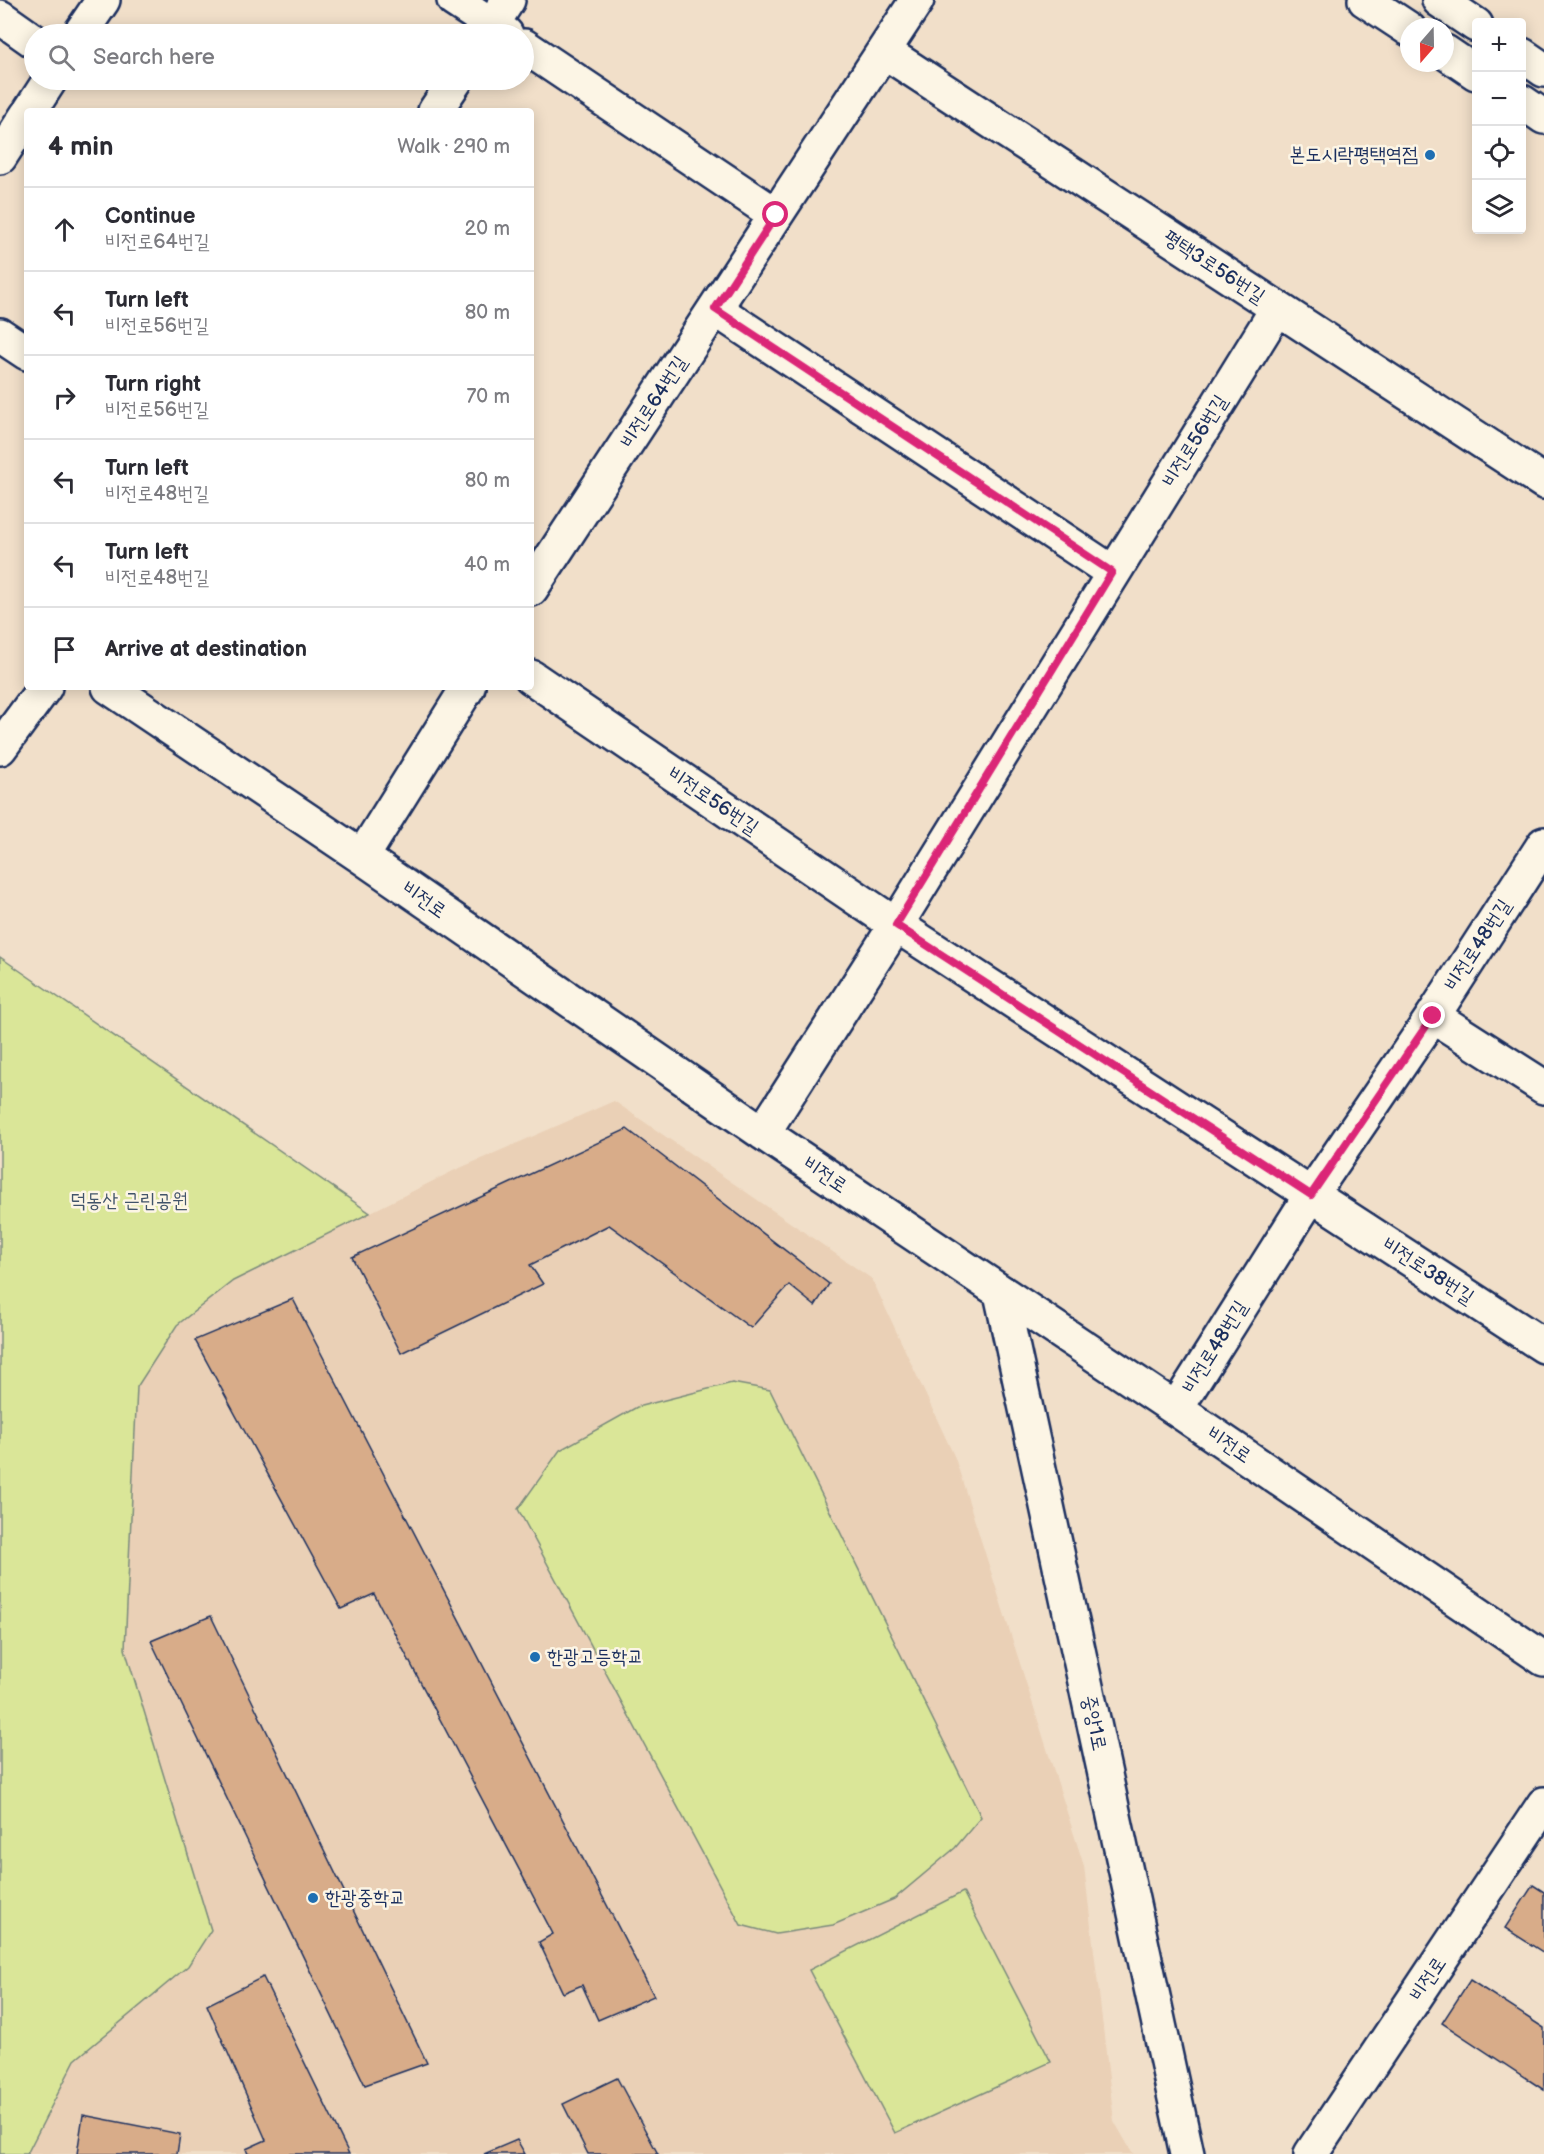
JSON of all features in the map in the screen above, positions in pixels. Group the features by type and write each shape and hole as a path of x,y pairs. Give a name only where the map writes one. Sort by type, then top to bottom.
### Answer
{"street":[{"path":"87,24 103,0"},
{"path":"454,0 498,24"},
{"name":"비전로64번길","path":"534,584 917,0"},
{"path":"1365,0 1400,23"},
{"path":"1439,0 1472,22"},
{"path":"0,17 24,34"},
{"name":"평택3로56번길","path":"885,51 1544,482"},
{"path":"534,53 776,215"},
{"path":"1454,58 1475,72"},
{"path":"1526,58 1544,70"},
{"path":"32,108 44,90"},
{"path":"437,108 449,90"},
{"path":"1526,105 1544,117"},
{"path":"0,157 24,120"},
{"path":"715,309 1112,572"},
{"name":"비전로56번길","path":"764,1133 896,925 1112,572 1277,309"},
{"path":"0,335 24,351"},
{"name":"비전로56번길","path":"534,679 896,925"},
{"path":"0,748 43,690"},
{"name":"비전로","path":"113,690 362,857 764,1133 1544,1659"},
{"path":"362,857 466,690"},
{"name":"비전로48번길","path":"1176,1409 1311,1195 1433,1016 1544,844"},
{"path":"896,925 1311,1195"},
{"path":"1433,1016 1544,1088"},
{"name":"비전로38번길","path":"1311,1195 1544,1346"},
{"name":"중앙1로","path":"1001,1293 1187,2154"},
{"name":"비전로","path":"1311,2154 1544,1804"}],"shaded area":[{"path":"614,1101 872,1279 955,1458 1084,1866 1114,2121 1133,2154 27,2154 75,2060 188,1966 211,1930 125,1649 137,1387 177,1325 233,1281 453,1171"}],"green space":[{"name":"덕동산 근린공원","path":"0,957 370,1213 233,1281 177,1325 137,1387 125,1649 211,1930 188,1966 75,2060 27,2154 0,2154"},
{"path":"732,1383 770,1390 981,1817 955,1848 894,1899 833,1925 776,1934 741,1925 518,1509 560,1450 637,1407"},
{"path":"963,1892 1051,2062 895,2133 809,1970"}],"building":[{"path":"627,1129 829,1284 815,1306 789,1285 751,1328 609,1225 530,1265 543,1284 401,1353 352,1257"},
{"path":"293,1299 654,1996 598,2020 582,1985 563,1993 539,1942 553,1934 374,1594 341,1609 195,1340"},
{"path":"211,1616 427,2063 365,2085 151,1641"},
{"path":"1533,1885 1544,1892 1544,1953 1505,1928"},
{"path":"263,1977 349,2154 248,2154 246,2149 266,2140 207,2005"},
{"path":"1470,1980 1544,2028 1544,2090 1442,2023"},
{"path":"617,2078 658,2154 588,2154 563,2104"},
{"path":"83,2115 180,2134 177,2154 77,2154"},
{"path":"517,2140 525,2154 484,2154"}],"place":[{"name":"본도시락평택역점","path":"1430,155"},
{"name":"한광고등학교","path":"535,1657"},
{"name":"한광중학교","path":"313,1898"}],"route":[{"path":"776,215 715,309 1112,572 896,925 1311,1195 1433,1016"}]}
